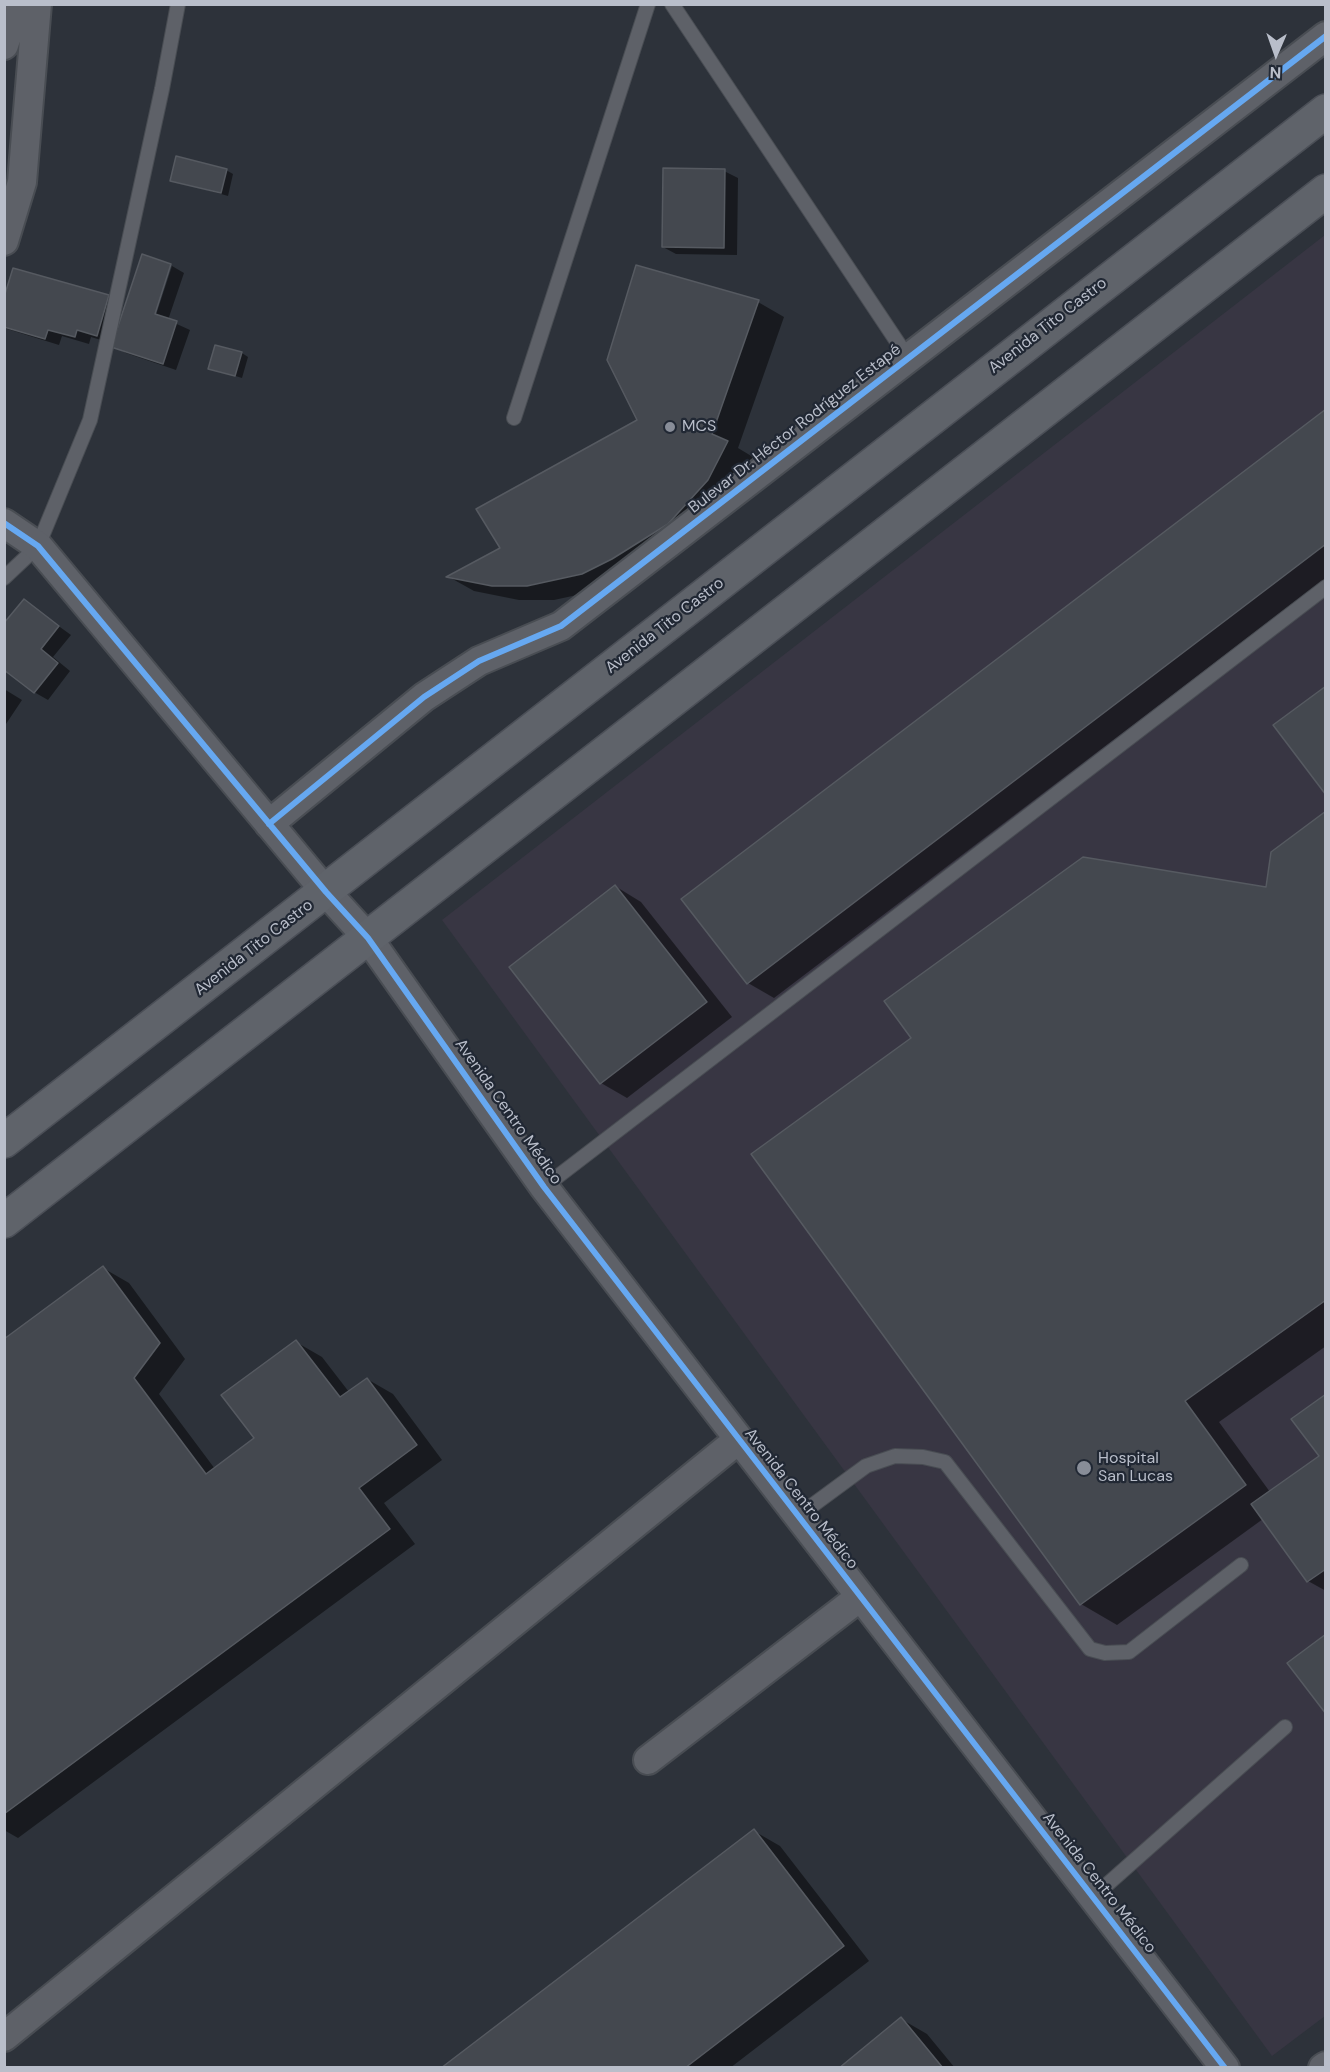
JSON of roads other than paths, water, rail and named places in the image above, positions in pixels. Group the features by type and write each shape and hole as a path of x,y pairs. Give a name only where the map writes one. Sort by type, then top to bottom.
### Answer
{"main road":[{"name":"Avenida Tito Castro","path":"4,1141 1326,111"},
{"path":"4,1221 1326,191"}],"street":[{"path":"4,45 17,4"},
{"path":"4,241 22,182 37,4"},
{"name":"Bulevar Dr. Héctor Rodríguez Estapé","path":"269,824 424,697 479,661 561,626 1326,36"},
{"name":"Avenida Centro Médico","path":"4,524 38,546 326,892 368,938 544,1187 1225,2067"},
{"path":"4,2037 738,1440"},
{"path":"648,1760 861,1597"}],"lane":[{"path":"4,578 38,546 90,420 160,100 178,4"},
{"path":"514,418 648,4"},
{"path":"672,4 908,358"},
{"path":"544,1187 1326,587"},
{"path":"798,1516 866,1466 895,1456 922,1457 945,1462 1090,1649 1105,1653 1129,1652 1241,1565"},
{"path":"1093,1897 1285,1727"}],"place":[{"name":"MCS","path":"670,427"},
{"name":"Hospital San Lucas","path":"1084,1468"}]}
